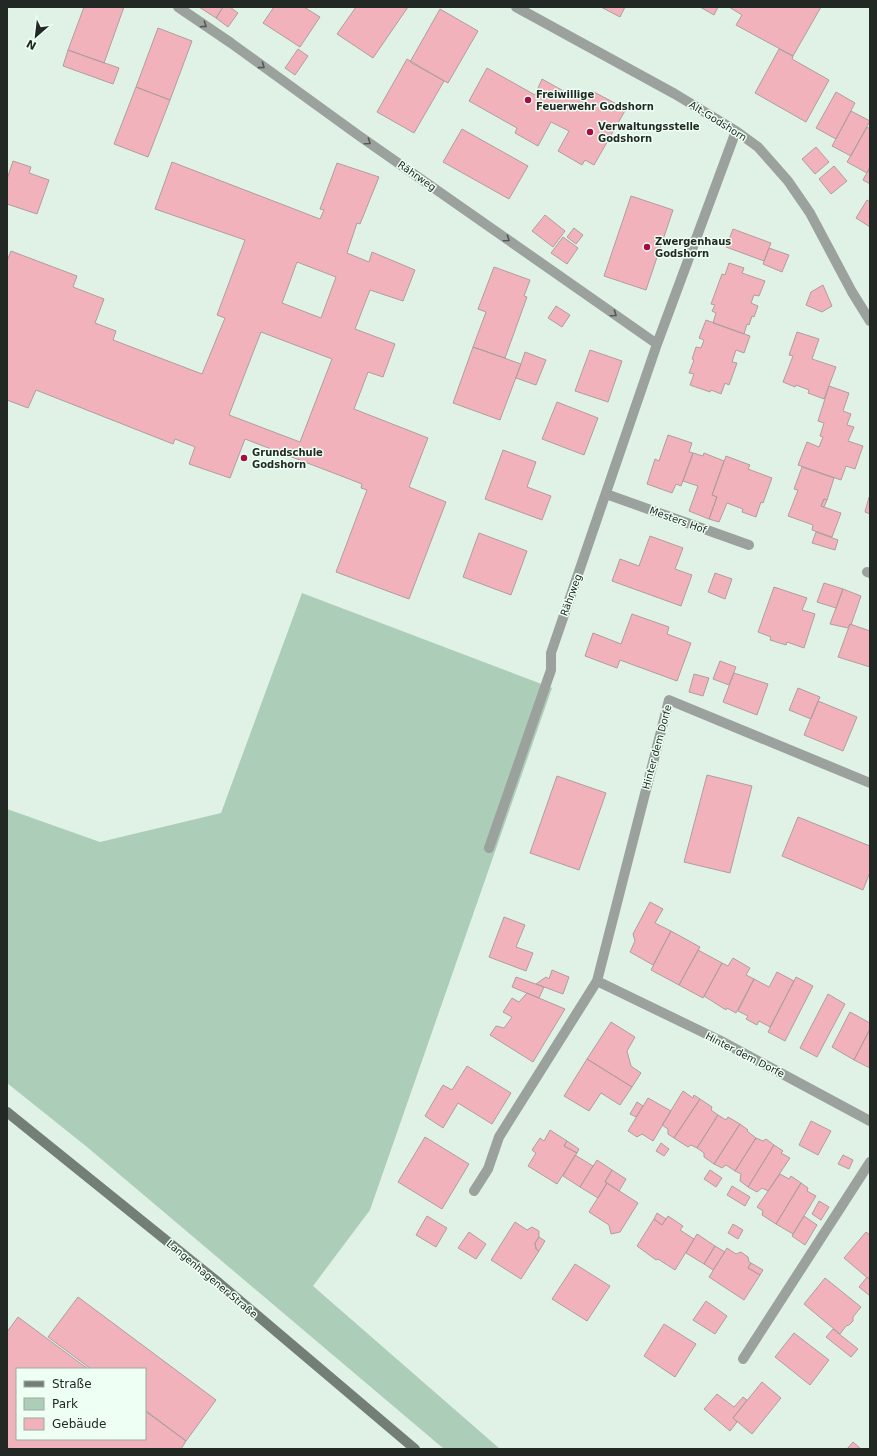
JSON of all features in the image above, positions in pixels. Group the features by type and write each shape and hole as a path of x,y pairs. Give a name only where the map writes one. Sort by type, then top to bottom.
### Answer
{"main road":[{"name":"Langenhagener Straße","path":"7,1112 218,1284 415,1449"}],"street":[{"name":"Rährweg","path":"178,7 231,43 378,149 658,344"},
{"name":"Alt-Godshorn","path":"516,7 675,94 736,131 762,152 788,181 810,213 852,292 870,321"},
{"name":"Rährweg","path":"489,848 551,670 551,653 658,344 736,131"},
{"name":"Mesters Hof","path":"606,494 749,545"},
{"name":"Hinter dem Dorfe","path":"474,1191 488,1169 499,1137 597,981 668,700 870,783"},
{"name":"Hinter dem Dorfe","path":"597,981 721,1041 870,1121"},
{"path":"743,1359 870,1162"}],"green space":[{"path":"302,593 552,688 370,1210 313,1286 500,1449 444,1449 87,1147 7,1083 7,809 100,842 221,813"}],"building":[{"path":"84,7 124,7 104,63 68,50"},
{"path":"199,7 223,7 216,18"},
{"path":"223,7 230,7 238,13 228,27 216,18"},
{"path":"274,7 304,7 320,17 300,47 263,23"},
{"path":"356,7 408,7 373,58 337,34"},
{"path":"601,7 625,7 620,17"},
{"path":"700,7 718,7 714,15"},
{"path":"729,7 821,7 793,56 736,25 742,15"},
{"path":"440,9 478,31 448,83 410,62"},
{"path":"158,28 192,41 170,100 136,87"},
{"path":"298,49 308,56 295,75 285,68"},
{"path":"779,49 793,56 792,59 829,80 806,122 755,93"},
{"path":"68,50 119,68 113,84 63,66"},
{"path":"407,59 444,81 414,133 377,112"},
{"path":"487,68 535,95 542,79 585,103 592,91 626,109 594,165 585,160 582,165 558,151 569,131 551,122 538,146 515,133 517,128 469,101"},
{"path":"136,87 170,100 148,157 114,144"},
{"path":"836,92 855,103 836,139 816,128"},
{"path":"851,111 870,121 851,156 832,146"},
{"path":"867,127 870,129 870,167 867,173 847,162"},
{"path":"462,129 528,166 509,199 443,162"},
{"path":"816,147 829,162 815,174 802,159"},
{"path":"13,161 31,167 29,173 49,180 37,214 7,204 7,179"},
{"path":"172,162 320,219 324,210 320,209 337,163 379,177 360,224 357,223 347,253 369,262 372,252 415,270 403,301 370,290 355,329 395,344 383,377 368,372 354,409 428,438 409,487 446,502 409,599 336,572 367,490 361,488 362,484 245,439 230,478 189,464 195,447 175,439 173,444 36,390 28,408 7,400 7,261 11,251 77,276 73,287 104,299 95,323 116,331 113,340 202,374 225,318 217,315 245,240 155,209","holes":["297,262 336,277 321,318 282,303","261,332 332,359 300,442 229,415"]},
{"path":"834,166 847,181 831,194 819,179"},
{"path":"870,167 870,184 863,180"},
{"path":"631,196 673,210 646,290 604,276"},
{"path":"867,200 870,202 870,227 856,218"},
{"path":"545,215 565,231 553,247 532,231"},
{"path":"574,228 583,235 576,244 567,237"},
{"path":"733,229 771,243 764,261 726,247"},
{"path":"563,237 578,248 567,264 551,253"},
{"path":"769,248 789,255 782,272 763,264"},
{"path":"729,263 744,268 742,273 765,281 759,296 754,295 751,303 758,306 754,317 752,316 749,325 747,324 744,334 713,323 716,313 712,311 715,305 711,304 722,274 725,275"},
{"path":"494,267 530,280 524,296 527,297 505,358 473,347 486,312 478,309"},
{"path":"823,285 832,306 822,312 806,305 811,292"},
{"path":"556,306 570,315 562,327 548,318"},
{"path":"706,320 750,336 744,353 736,350 732,362 737,363 729,385 725,383 721,394 690,385 694,374 689,373 694,360 692,359 696,347 701,348 704,340 699,338"},
{"path":"797,332 819,339 812,359 836,367 824,399 808,393 809,390 796,385 795,387 783,382 793,356 789,355"},
{"path":"473,347 521,364 500,420 453,403"},
{"path":"590,350 622,361 608,402 575,391"},
{"path":"525,352 546,360 536,385 516,378"},
{"path":"829,386 849,393 843,411 851,414 847,425 854,427 848,441 863,446 855,469 846,466 841,480 798,465 807,442 819,447 823,437 820,436 824,423 818,421"},
{"path":"557,402 598,418 584,455 542,439"},
{"path":"668,435 692,443 689,452 693,453 681,486 676,484 672,493 647,484 655,459 659,461"},
{"path":"503,450 536,462 527,487 551,496 542,520 485,499"},
{"path":"693,453 703,456 704,453 724,461 712,495 717,497 709,519 689,511 698,486 683,481"},
{"path":"726,456 750,465 748,469 772,478 756,517 742,512 743,509 727,503 719,522 709,519 717,497 712,495"},
{"path":"802,467 834,478 827,500 824,499 821,506 841,513 832,537 812,530 813,525 788,516 798,490 794,489"},
{"path":"870,497 870,514 865,512"},
{"path":"824,499 827,500 824,507 821,506"},
{"path":"816,532 838,540 835,550 812,543"},
{"path":"479,533 527,551 511,595 463,577"},
{"path":"650,536 683,548 675,569 692,575 681,606 612,581 620,559 639,566"},
{"path":"715,573 732,579 725,599 708,592"},
{"path":"824,583 843,589 836,608 817,602"},
{"path":"774,587 807,598 802,610 815,614 804,648 787,642 786,645 770,640 771,637 758,632"},
{"path":"843,589 861,596 851,625 850,624 848,628 830,624"},
{"path":"632,614 669,627 667,634 691,643 677,681 620,660 617,668 585,656 593,633 621,644"},
{"path":"850,624 870,631 870,667 838,657"},
{"path":"720,661 736,667 729,685 713,679"},
{"path":"734,673 768,684 757,715 723,702"},
{"path":"694,674 709,678 703,696 689,692"},
{"path":"798,688 820,697 811,719 789,710"},
{"path":"818,701 857,717 843,751 804,735"},
{"path":"707,775 752,786 730,873 684,862"},
{"path":"557,776 606,793 579,870 530,853"},
{"path":"798,817 870,846 870,872 863,890 782,856"},
{"path":"650,902 663,909 655,923 671,931 653,965 630,952 635,941 633,934"},
{"path":"504,917 525,925 516,947 533,953 526,971 489,957"},
{"path":"671,931 700,947 679,985 651,970"},
{"path":"698,950 722,963 703,998 679,985"},
{"path":"733,958 750,968 746,975 754,979 736,1013 727,1008 726,1010 704,996 722,963 728,966"},
{"path":"552,970 569,977 563,994 536,984 546,977 549,979"},
{"path":"777,972 794,981 770,1027 759,1021 757,1025 746,1019 748,1016 738,1011 754,979 769,987"},
{"path":"516,977 544,987 539,998 512,987"},
{"path":"796,977 813,986 785,1041 768,1032"},
{"path":"527,993 565,1009 533,1062 490,1035 496,1026 504,1028 512,1017 503,1012 512,998 519,1002"},
{"path":"828,994 845,1004 817,1057 800,1048"},
{"path":"850,1012 870,1023 870,1029 854,1060 832,1047"},
{"path":"611,1022 635,1037 627,1051 631,1066 641,1073 632,1087 587,1059"},
{"path":"870,1029 870,1068 854,1060"},
{"path":"587,1059 632,1087 620,1105 601,1093 589,1111 564,1096"},
{"path":"467,1066 511,1093 492,1124 458,1103 443,1128 425,1116 443,1085 452,1090"},
{"path":"683,1091 693,1098 694,1095 700,1099 674,1138 668,1134 668,1129 662,1125"},
{"path":"648,1098 671,1111 653,1141 642,1134 637,1137 628,1131"},
{"path":"700,1099 712,1107 711,1110 718,1115 697,1148 691,1145 688,1147 674,1138"},
{"path":"637,1102 643,1106 636,1117 630,1114"},
{"path":"718,1115 726,1120 728,1117 740,1124 714,1164 704,1157 704,1153 697,1148"},
{"path":"811,1121 831,1131 818,1155 799,1145"},
{"path":"740,1124 756,1138 735,1171 726,1165 722,1168 714,1164"},
{"path":"550,1130 567,1141 564,1146 577,1153 557,1184 528,1166 536,1153 532,1150 540,1138 544,1141"},
{"path":"425,1137 469,1164 442,1209 398,1182"},
{"path":"756,1138 763,1141 766,1139 774,1145 748,1187 740,1181 741,1174 735,1171"},
{"path":"567,1141 579,1149 577,1153 564,1146"},
{"path":"661,1143 669,1149 664,1156 656,1151"},
{"path":"774,1145 783,1151 781,1153 790,1158 768,1191 762,1188 757,1192 748,1187"},
{"path":"575,1155 593,1166 580,1187 563,1176"},
{"path":"843,1155 853,1160 849,1169 838,1164"},
{"path":"597,1160 612,1170 605,1182 607,1183 598,1198 580,1187"},
{"path":"612,1170 626,1179 619,1191 605,1182"},
{"path":"710,1170 722,1178 716,1187 704,1179"},
{"path":"780,1174 789,1179 791,1176 801,1183 776,1224 762,1215 763,1211 757,1207"},
{"path":"607,1183 638,1203 620,1232 611,1234 609,1225 589,1212"},
{"path":"801,1183 808,1188 807,1191 816,1196 793,1234 776,1224"},
{"path":"732,1186 750,1197 745,1206 727,1195"},
{"path":"819,1201 829,1207 821,1220 812,1214"},
{"path":"657,1213 666,1219 662,1225 654,1219"},
{"path":"427,1216 447,1228 436,1247 416,1235"},
{"path":"668,1216 683,1226 680,1230 694,1239 675,1270 658,1259 656,1260 637,1246 654,1219 662,1225"},
{"path":"804,1216 817,1225 805,1245 792,1236"},
{"path":"515,1222 527,1230 532,1227 539,1231 539,1237 535,1243 536,1249 539,1251 521,1279 491,1260"},
{"path":"733,1224 743,1230 738,1239 728,1233"},
{"path":"469,1232 486,1244 476,1259 458,1248"},
{"path":"866,1232 870,1235 870,1280 844,1258"},
{"path":"697,1234 715,1246 704,1264 686,1253"},
{"path":"539,1237 545,1241 539,1251 536,1249 535,1243"},
{"path":"715,1246 725,1252 713,1270 704,1264"},
{"path":"727,1248 736,1254 741,1252 748,1257 749,1262 751,1263 748,1268 760,1275 744,1300 709,1277"},
{"path":"751,1263 763,1270 760,1275 748,1268"},
{"path":"575,1264 610,1286 587,1321 552,1299"},
{"path":"867,1277 870,1280 870,1296 859,1287"},
{"path":"825,1278 861,1307 853,1317 853,1321 846,1326 840,1334 804,1304"},
{"path":"78,1297 216,1400 186,1441 146,1411 146,1368 90,1368 48,1337"},
{"path":"706,1301 727,1316 715,1334 693,1320"},
{"path":"18,1317 87,1368 16,1368 16,1440 146,1440 146,1412 186,1441 181,1449 7,1449 7,1332"},
{"path":"664,1324 696,1344 675,1377 644,1356"},
{"path":"833,1329 858,1349 851,1357 826,1337"},
{"path":"794,1333 829,1360 810,1385 775,1357"},
{"path":"762,1382 781,1398 752,1434 733,1418"},
{"path":"717,1394 734,1407 743,1397 747,1400 733,1418 737,1422 730,1431 704,1409"},
{"path":"853,1442 861,1449 847,1449"}],"place":[{"name":"Freiwillige Feuerwehr Godshorn","path":"528,100"},
{"name":"Verwaltungsstelle Godshorn","path":"590,132"},
{"name":"Zwergenhaus Godshorn","path":"647,247"},
{"name":"Grundschule Godshorn","path":"244,458"}]}
